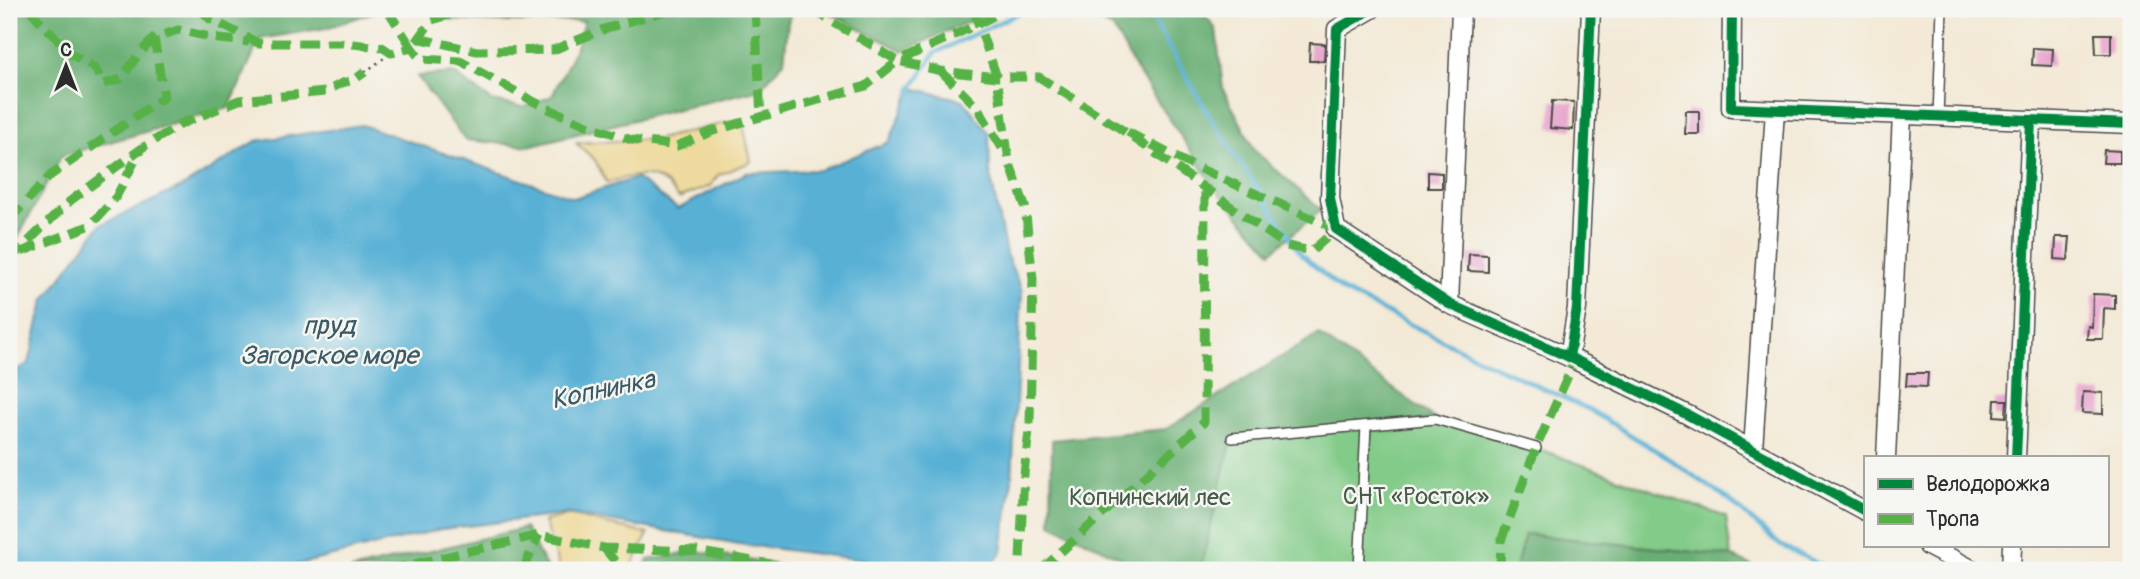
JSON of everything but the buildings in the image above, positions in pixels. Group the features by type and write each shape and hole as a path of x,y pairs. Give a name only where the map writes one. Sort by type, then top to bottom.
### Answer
{"street":[{"path":"1371,9 1337,29 1330,198 1336,229 1449,304 1569,357 1688,415 1864,511"},
{"path":"1449,304 1461,9"},
{"path":"1569,357 1577,308 1591,9"},
{"path":"1732,9 1731,108 2131,124"},
{"path":"1753,450 1774,110"},
{"path":"1886,456 1902,115"},
{"path":"2016,456 2031,120"},
{"path":"1932,548 1973,570"},
{"path":"2011,570 2012,548"}],"lane":[{"path":"1938,116 1942,9"},
{"path":"1232,438 1435,419 1536,448"},
{"path":"1359,570 1366,426"}],"path":[{"path":"365,72 391,53"}],"green space":[{"path":"9,9 384,9 326,28 260,39 229,108 61,156 9,255"},
{"path":"432,9 795,9 788,22 784,61 760,89 528,146 465,140 417,76 453,73 492,101 524,107 552,96 575,50 584,21 451,20"},
{"path":"822,9 998,9 903,51"},
{"path":"1053,9 1200,9 1216,29 1223,89 1255,151 1321,210 1271,252 1219,193 1135,68 1113,28 1079,14"},
{"name":"Копнинский лес","path":"1318,334 1435,419 1232,438 1200,570 1130,570 1133,564 1051,524 1052,440 1166,429"},
{"name":"СНТ «Росток»","path":"1435,419 1536,448 1726,517 1731,556 1526,534 1519,570 1200,570 1232,438"},
{"path":"525,528 548,570 351,570"},
{"path":"1525,534 1731,556 1761,570 1515,570"},
{"path":"696,551 805,570 643,570 648,560"}],"sand":[{"path":"742,119 751,162 718,175 710,186 679,198 665,183 649,177 628,177 607,183 595,160 576,143 658,139"},
{"path":"568,515 648,534 630,570 560,570 544,521"}],"water":[{"name":"пруд Загорское море","path":"912,88 963,100 989,133 990,172 1006,254 1022,291 1012,479 1002,552 988,570 941,570 739,544 569,514 442,529 276,570 9,570 9,375 29,363 44,301 100,225 184,186 256,141 362,125 574,198 636,178 678,209 746,173 820,170 889,142"}],"waterway":[{"path":"911,94 912,88 935,53 1027,9"},
{"path":"1147,9 1212,120 1302,255 1343,291 1590,410 1729,500 1780,545 1832,570"}],"marked path":[{"path":"29,9 71,54 95,68 103,84 121,79 154,38 178,30 249,42"},
{"path":"200,9 210,19 258,43 342,43 382,47 391,53 412,48 420,59 460,61 542,106 587,125 632,140 677,146 713,131 866,86 898,61 941,71 997,77 1039,77 1118,127 1189,164 1336,229 1312,251 1287,246 1118,127"},
{"path":"387,9 412,48 432,20 470,9"},
{"path":"417,38 477,51 553,50 607,28 672,9"},
{"path":"755,9 761,117"},
{"path":"811,9 898,61 1007,9"},
{"path":"973,9 997,77 1009,161 1025,206 1033,279 1030,422 1024,474 1021,570"},
{"path":"9,220 51,175 164,97 154,38"},
{"path":"941,71 978,108 1005,153"},
{"path":"9,260 70,201 142,148 181,124 239,100 325,92 354,80 365,72"},
{"path":"21,252 91,225 116,197 140,151"},
{"path":"1041,570 1204,422 1205,188"},
{"path":"1500,570 1501,541 1536,448 1572,367 1569,357"},
{"path":"388,570 539,535 604,548 696,551 805,570"},
{"path":"523,570 539,535"},
{"path":"604,548 622,570"},
{"path":"2131,554 2131,570"}],"cycle path":[{"path":"1372,9 1337,29 1330,198 1336,229 1449,304 1569,357 1688,415 1864,510"},
{"path":"1569,357 1577,308 1591,9"},
{"path":"1732,9 1731,108 2131,124"},
{"path":"2016,456 2031,120"}],"water label":[{"name":"Копнинка","path":"603,390"}]}
